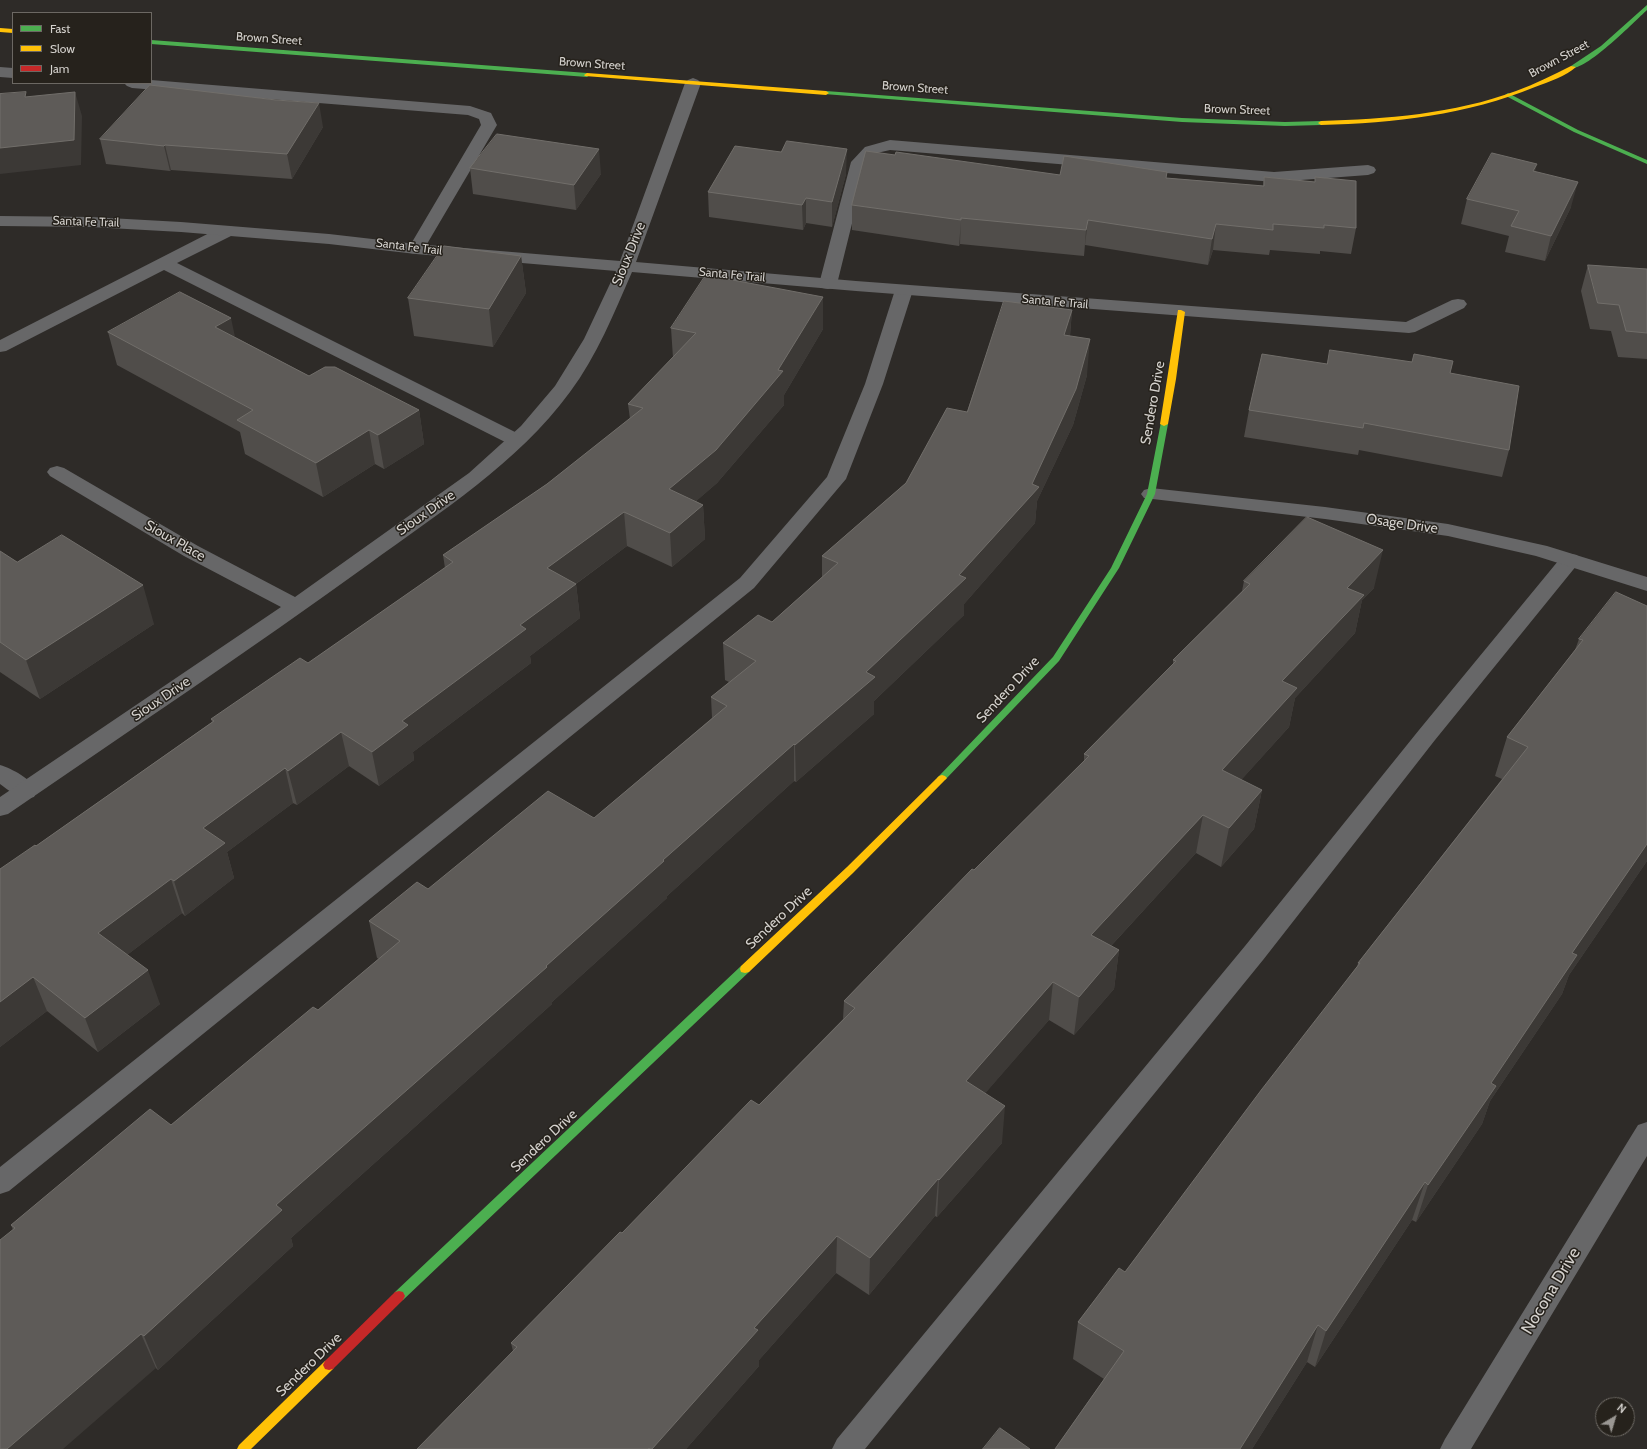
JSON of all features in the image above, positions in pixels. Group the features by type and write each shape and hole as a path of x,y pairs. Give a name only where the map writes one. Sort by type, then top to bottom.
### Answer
{"main road":[{"name":"Brown Street","path":"152,42 1182,120 1336,124 1455,109 1508,95 1542,83 1589,58 1612,41 1647,7"},
{"path":"0,30 12,32"},
{"path":"1508,95 1566,128 1603,145 1647,162"},
{"name":"Sendero Drive","path":"243,1449 407,1290 850,870 989,730 1056,659 1115,568 1151,494 1172,379 1181,312"}],"street":[{"path":"0,72 12,73"},
{"name":"Sioux Drive","path":"0,808 270,625 476,477 528,430 563,389 593,339 626,267 693,83"},
{"path":"144,84 470,111 485,116 489,125 416,249"},
{"path":"828,284 859,162 871,150 890,144 1274,177 1368,170"},
{"name":"Santa Fe Trail","path":"0,221 40,220 110,222 368,242 416,249 828,284 1181,312 1409,328 1458,304"},
{"path":"0,347 227,231"},
{"path":"164,263 516,440"},
{"path":"0,1183 747,583 836,479 874,384 904,290"},
{"name":"Sioux Place","path":"57,472 191,551 295,606"},
{"name":"Osage Drive","path":"1151,494 1325,513 1448,530 1540,551 1647,584"},
{"path":"847,1449 1254,953 1422,742 1570,560"},
{"path":"0,772 26,791"},
{"name":"Nocona Drive","path":"1455,1449 1647,1133"}],"building":[{"path":"150,85 276,100 319,103 287,154 164,146 100,139"},
{"path":"26,92 25,97 75,92 74,140 0,148 0,94"},
{"path":"497,134 599,149 574,185 470,168"},
{"path":"787,141 847,149 832,202 806,198 802,205 708,192 735,146 781,152"},
{"path":"866,151 895,155 896,152 1060,175 1064,156 1167,172 1166,178 1264,186 1264,177 1315,182 1315,177 1356,181 1356,228 1324,225 1324,228 1273,224 1273,230 1216,224 1212,239 1088,220 1086,230 961,218 961,220 852,205"},
{"path":"1492,153 1537,164 1533,171 1578,182 1551,236 1511,226 1519,211 1467,199"},
{"path":"444,246 521,256 489,309 408,298"},
{"path":"1588,265 1647,269 1647,333 1626,331 1619,305 1598,303"},
{"path":"706,275 823,297 778,370 783,371 716,450 669,489 703,505 670,533 624,512 547,568 576,584 520,625 526,629 402,721 408,725 372,752 341,732 288,771 285,768 203,828 225,843 174,881 171,879 98,933 148,970 85,1018 33,977 0,1002 0,869 35,845 36,846 214,721 211,719 300,658 308,663 453,562 443,555 547,484 643,408 628,404 696,333 671,328"},
{"path":"180,292 231,318 215,327 309,376 325,367 335,367 419,410 378,435 369,430 316,463 237,420 253,410 108,332"},
{"path":"1004,301 1072,310 1064,335 1090,339 1076,389 1032,484 1039,487 959,575 966,578 866,672 875,677 795,745 794,744 663,860 664,861 546,966 547,967 276,1205 282,1210 144,1336 141,1334 7,1449 0,1449 0,1240 15,1228 11,1225 150,1109 171,1125 313,1007 318,1010 400,941 369,921 417,882 428,889 548,791 594,818 727,706 711,697 756,661 723,643 758,615 772,622 838,563 822,556 906,483 947,408 967,412"},
{"path":"1330,350 1412,362 1414,354 1453,361 1450,373 1519,386 1509,450 1364,423 1363,428 1249,410 1262,354 1327,364"},
{"path":"1307,517 1383,550 1347,588 1364,595 1282,681 1297,688 1222,770 1262,790 1229,828 1203,815 1091,935 1119,950 1079,997 1053,982 966,1081 1005,1106 939,1180 938,1179 870,1258 837,1236 754,1328 758,1330 652,1449 417,1449 517,1347 511,1343 620,1232 622,1233 751,1100 759,1105 855,1008 844,1001 972,869 974,870 1089,756 1084,754 1176,661 1173,660 1250,584 1244,581"},
{"path":"62,535 143,585 26,660 0,642 0,551 17,562"},
{"path":"1616,592 1647,606 1647,844 1572,953 1577,955 1491,1083 1496,1086 1428,1185 1425,1182 1326,1331 1318,1325 1240,1449 1055,1449 1124,1351 1078,1322 1119,1268 1125,1272 1262,1089 1360,963 1358,963 1528,747 1507,737 1583,640 1579,639"},
{"path":"1000,1428 1030,1449 983,1449"}],"traffic: fast":[{"path":"1573,67 1603,47 1647,7"},
{"path":"152,42 587,75"},
{"path":"826,93 1182,120 1285,124 1321,123"},
{"path":"1508,95 1576,131 1647,162"},
{"path":"942,778 1056,659 1115,568 1151,494 1164,424"},
{"path":"399,1296 745,969"}],"traffic: slow":[{"path":"0,30 12,31"},
{"path":"1321,123 1377,121 1406,118 1462,108 1517,93 1573,67"},
{"path":"587,75 826,93"},
{"path":"1164,424 1181,312"},
{"path":"745,969 850,870 942,778"},
{"path":"243,1449 329,1365"}],"traffic: jam":[{"path":"329,1365 399,1296"}]}
